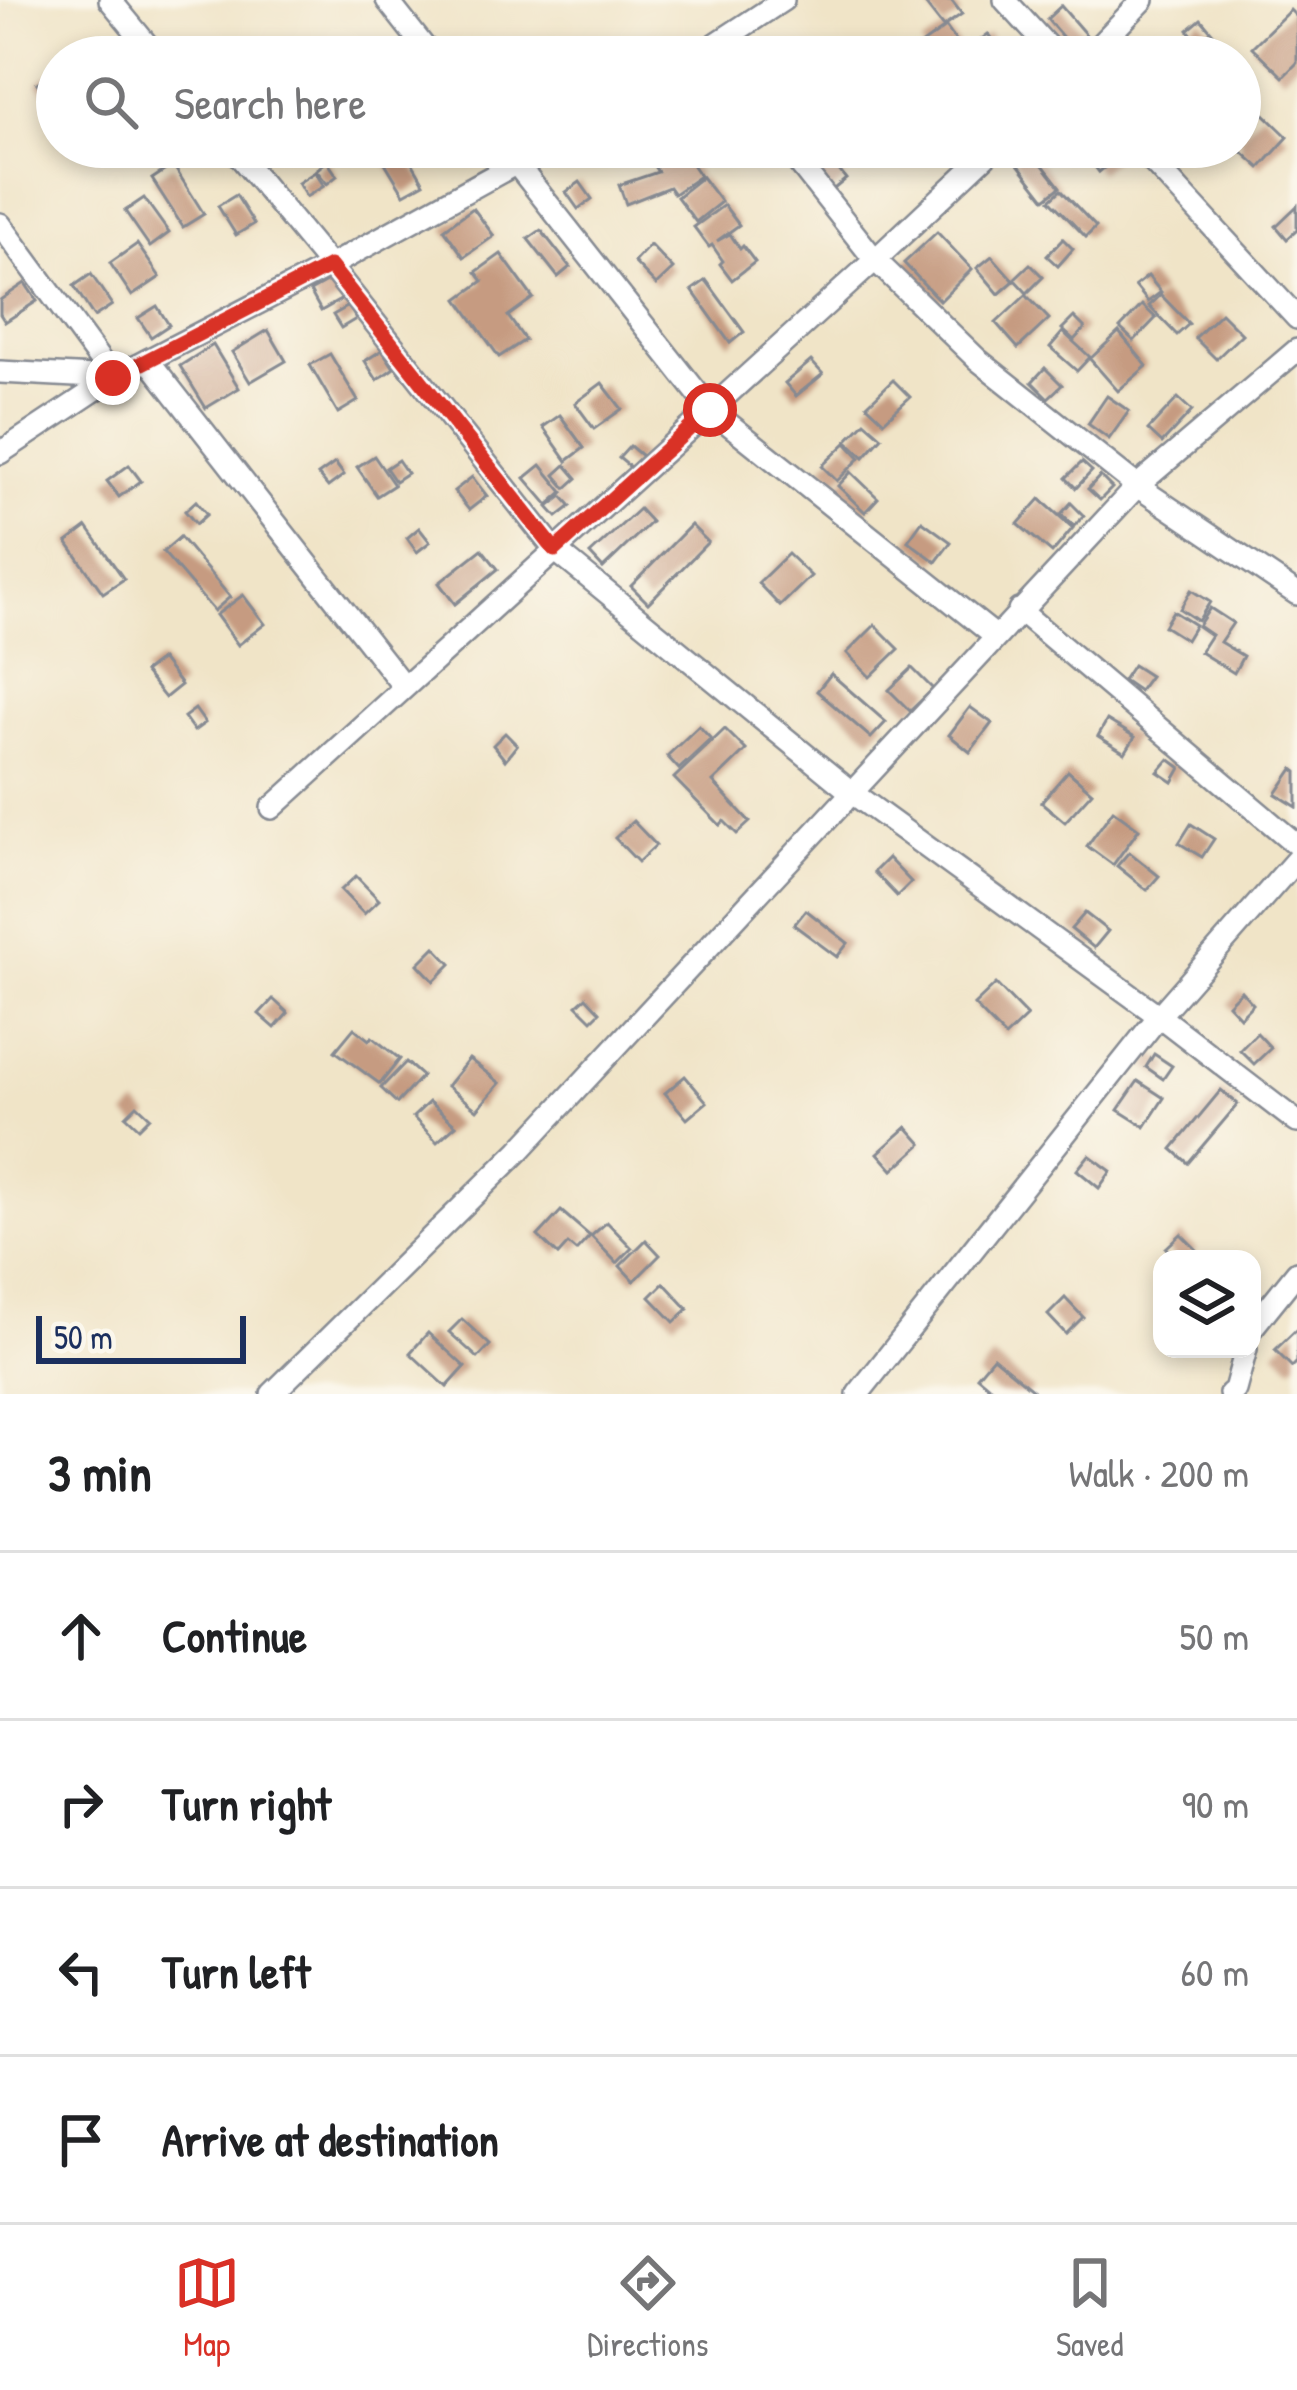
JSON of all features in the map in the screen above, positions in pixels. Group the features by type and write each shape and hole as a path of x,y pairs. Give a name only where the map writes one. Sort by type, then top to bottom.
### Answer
{"street":[{"path":"110,0 140,36"},
{"path":"387,0 415,36"},
{"path":"732,36 783,0"},
{"path":"1005,0 1038,36"},
{"path":"1108,36 1143,0"},
{"path":"249,168 555,550 851,792 1297,1122"},
{"path":"0,453 113,378 330,266 490,168"},
{"path":"519,168 710,410 995,636"},
{"path":"803,168 875,260 977,359 1137,486 1297,594"},
{"path":"272,808 973,168"},
{"path":"1158,168 1297,318"},
{"path":"0,224 113,378"},
{"path":"272,1394 518,1151 1137,486 1297,350"},
{"path":"148,361 404,687"},
{"path":"0,372 113,378"},
{"path":"1019,610 1297,845"},
{"path":"858,1394 1159,1016 1297,859"},
{"path":"1261,1317 1297,1271"},
{"path":"1230,1394 1243,1358"}],"building":[{"path":"922,0 951,0 962,14 943,27"},
{"path":"1061,6 1086,35 1062,36 1047,19"},
{"path":"1290,10 1297,17 1297,63 1283,77 1261,56 1261,38"},
{"path":"1201,19 1215,36 1193,36 1188,30"},
{"path":"1261,113 1288,137 1261,167"},
{"path":"175,168 204,214 183,227 152,179"},
{"path":"332,168 337,176 327,184 316,170"},
{"path":"388,168 415,168 424,183 404,194"},
{"path":"655,168 694,168 700,176 674,194 669,187 626,204 619,185 658,172"},
{"path":"809,168 837,168 846,179 829,193"},
{"path":"1021,168 1045,168 1060,187 1045,199"},
{"path":"315,172 324,186 306,197 298,183"},
{"path":"702,177 721,202 696,222 677,197"},
{"path":"580,182 592,199 578,209 566,192"},
{"path":"1061,190 1096,227 1086,237 1050,200"},
{"path":"236,195 254,224 236,235 218,206"},
{"path":"144,198 169,233 150,247 125,211"},
{"path":"724,205 739,225 717,241 730,234 755,262 732,280 712,245 694,227"},
{"path":"1297,206 1297,230 1287,239 1276,226"},
{"path":"473,208 494,236 464,257 444,229"},
{"path":"541,230 570,267 558,277 528,239"},
{"path":"937,232 972,269 940,301 904,263"},
{"path":"1063,239 1073,249 1058,266 1047,256"},
{"path":"137,244 160,277 132,296 110,263"},
{"path":"650,245 673,269 656,285 634,262"},
{"path":"501,254 533,298 508,316 525,340 499,357 458,299 483,281 476,272"},
{"path":"992,256 1014,281 999,294 977,268"},
{"path":"1030,264 1043,277 1027,293 1014,279"},
{"path":"91,274 112,305 94,317 74,286"},
{"path":"1148,276 1161,292 1148,302 1135,286"},
{"path":"330,280 342,299 321,311 310,291"},
{"path":"706,280 744,332 730,343 692,290"},
{"path":"25,283 37,301 5,322 0,300"},
{"path":"1026,295 1049,319 1018,348 996,323"},
{"path":"1161,295 1189,324 1177,335 1149,306"},
{"path":"1142,305 1156,318 1134,341 1120,328"},
{"path":"157,306 169,325 151,337 138,318"},
{"path":"349,306 356,319 341,328 333,315"},
{"path":"1221,313 1242,334 1216,359 1195,338"},
{"path":"1074,317 1085,328 1074,340 1062,329"},
{"path":"268,330 286,361 250,382 232,352"},
{"path":"1063,332 1090,357 1077,371 1050,347"},
{"path":"1119,332 1147,366 1118,391 1090,359"},
{"path":"213,345 239,388 206,408 180,366"},
{"path":"382,350 394,368 377,380 365,361"},
{"path":"330,354 358,401 338,413 310,365"},
{"path":"811,361 823,374 796,396 785,383"},
{"path":"1045,368 1062,385 1048,398 1032,382"},
{"path":"893,380 910,397 884,421 867,405"},
{"path":"602,383 622,409 594,429 575,403"},
{"path":"1107,396 1129,411 1109,439 1088,424"},
{"path":"1178,398 1192,411 1162,443 1148,430"},
{"path":"560,415 584,448 567,461 543,427"},
{"path":"865,422 882,437 864,457 847,441"},
{"path":"846,443 860,458 837,481 822,466"},
{"path":"630,446 642,456 631,468 619,458"},
{"path":"374,456 394,485 377,496 357,467"},
{"path":"398,460 407,473 395,481 386,468"},
{"path":"1082,462 1092,471 1076,488 1066,478"},
{"path":"335,463 344,475 328,487 318,475"},
{"path":"129,465 141,481 119,497 107,481"},
{"path":"541,465 563,492 548,505 525,478"},
{"path":"566,465 577,478 566,488 555,475"},
{"path":"851,472 878,498 865,512 838,486"},
{"path":"1100,476 1112,488 1100,500 1088,489"},
{"path":"472,477 487,496 469,510 454,491"},
{"path":"562,496 571,506 557,517 548,507"},
{"path":"1040,499 1073,528 1052,553 1018,524"},
{"path":"196,501 207,514 196,524 185,511"},
{"path":"1071,503 1084,516 1074,526 1061,514"},
{"path":"639,509 651,522 603,568 590,554"},
{"path":"922,521 951,542 936,562 908,541"},
{"path":"691,525 708,542 648,603 631,586"},
{"path":"87,527 124,579 103,593 67,542"},
{"path":"419,528 430,542 417,552 407,538"},
{"path":"180,537 230,597 214,611 163,552"},
{"path":"482,549 498,569 455,604 439,583"},
{"path":"788,554 811,576 780,606 758,583"},
{"path":"1191,590 1210,602 1198,621 1180,609"},
{"path":"243,595 265,624 238,645 216,615"},
{"path":"1210,608 1233,623 1220,642 1243,656 1234,673 1200,652 1211,635 1198,626"},
{"path":"1173,611 1195,625 1186,640 1164,626"},
{"path":"875,625 899,649 870,677 847,653"},
{"path":"161,659 181,685 165,698 144,672"},
{"path":"1133,665 1150,676 1139,691 1123,680"},
{"path":"912,668 933,689 910,711 889,690"},
{"path":"831,674 886,722 871,738 817,691"},
{"path":"970,707 992,723 970,752 949,735"},
{"path":"195,709 205,723 194,731 184,717"},
{"path":"1107,720 1135,737 1125,753 1098,736"},
{"path":"699,726 711,739 679,769 667,756"},
{"path":"725,729 746,750 713,782 750,822 737,834 724,821 720,825 674,778"},
{"path":"505,733 517,745 505,760 493,745"},
{"path":"1169,759 1181,768 1173,782 1158,772"},
{"path":"1293,769 1297,772 1297,807 1276,794"},
{"path":"1068,771 1092,792 1065,822 1041,802"},
{"path":"1113,810 1139,829 1113,865 1087,846"},
{"path":"633,821 656,845 638,862 615,838"},
{"path":"1191,824 1214,839 1202,857 1179,843"},
{"path":"1129,852 1159,876 1147,890 1117,866"},
{"path":"888,858 911,882 897,896 874,872"},
{"path":"356,876 379,900 364,914 341,890"},
{"path":"806,910 848,943 837,957 794,925"},
{"path":"1085,913 1108,931 1094,948 1071,929"},
{"path":"435,947 451,964 434,981 418,964"},
{"path":"996,984 1027,1016 1005,1037 974,1005"},
{"path":"1241,991 1253,1004 1240,1017 1228,1004"},
{"path":"586,997 600,1012 592,1020 577,1005"},
{"path":"273,999 288,1013 275,1028 259,1014"},
{"path":"354,1028 400,1059 380,1084 335,1051"},
{"path":"1257,1033 1271,1048 1254,1064 1240,1050"},
{"path":"1154,1054 1172,1066 1163,1079 1146,1067"},
{"path":"469,1059 500,1083 477,1110 447,1086"},
{"path":"406,1062 422,1076 397,1103 381,1088"},
{"path":"685,1076 707,1102 687,1119 665,1093"},
{"path":"1138,1081 1164,1098 1145,1127 1118,1110"},
{"path":"1221,1090 1238,1104 1188,1163 1172,1149"},
{"path":"429,1102 456,1125 437,1142 413,1117"},
{"path":"137,1105 150,1117 139,1128 126,1116"},
{"path":"907,1127 922,1144 893,1170 878,1153"},
{"path":"1089,1155 1111,1171 1099,1188 1077,1170"},
{"path":"561,1211 590,1236 576,1251 568,1244 558,1255 538,1236"},
{"path":"607,1222 632,1248 617,1263 591,1236"},
{"path":"1181,1234 1197,1250 1168,1250"},
{"path":"646,1240 660,1255 634,1281 620,1266"},
{"path":"664,1283 688,1309 674,1322 650,1297"},
{"path":"1065,1298 1083,1317 1066,1334 1048,1315"},
{"path":"462,1319 490,1345 478,1358 449,1332"},
{"path":"1297,1329 1297,1362 1292,1367 1275,1350"},
{"path":"428,1333 465,1367 447,1387 410,1353"},
{"path":"993,1357 1033,1390 998,1394 977,1376"}],"route":[{"path":"113,378 330,266 555,550 710,410"}]}
